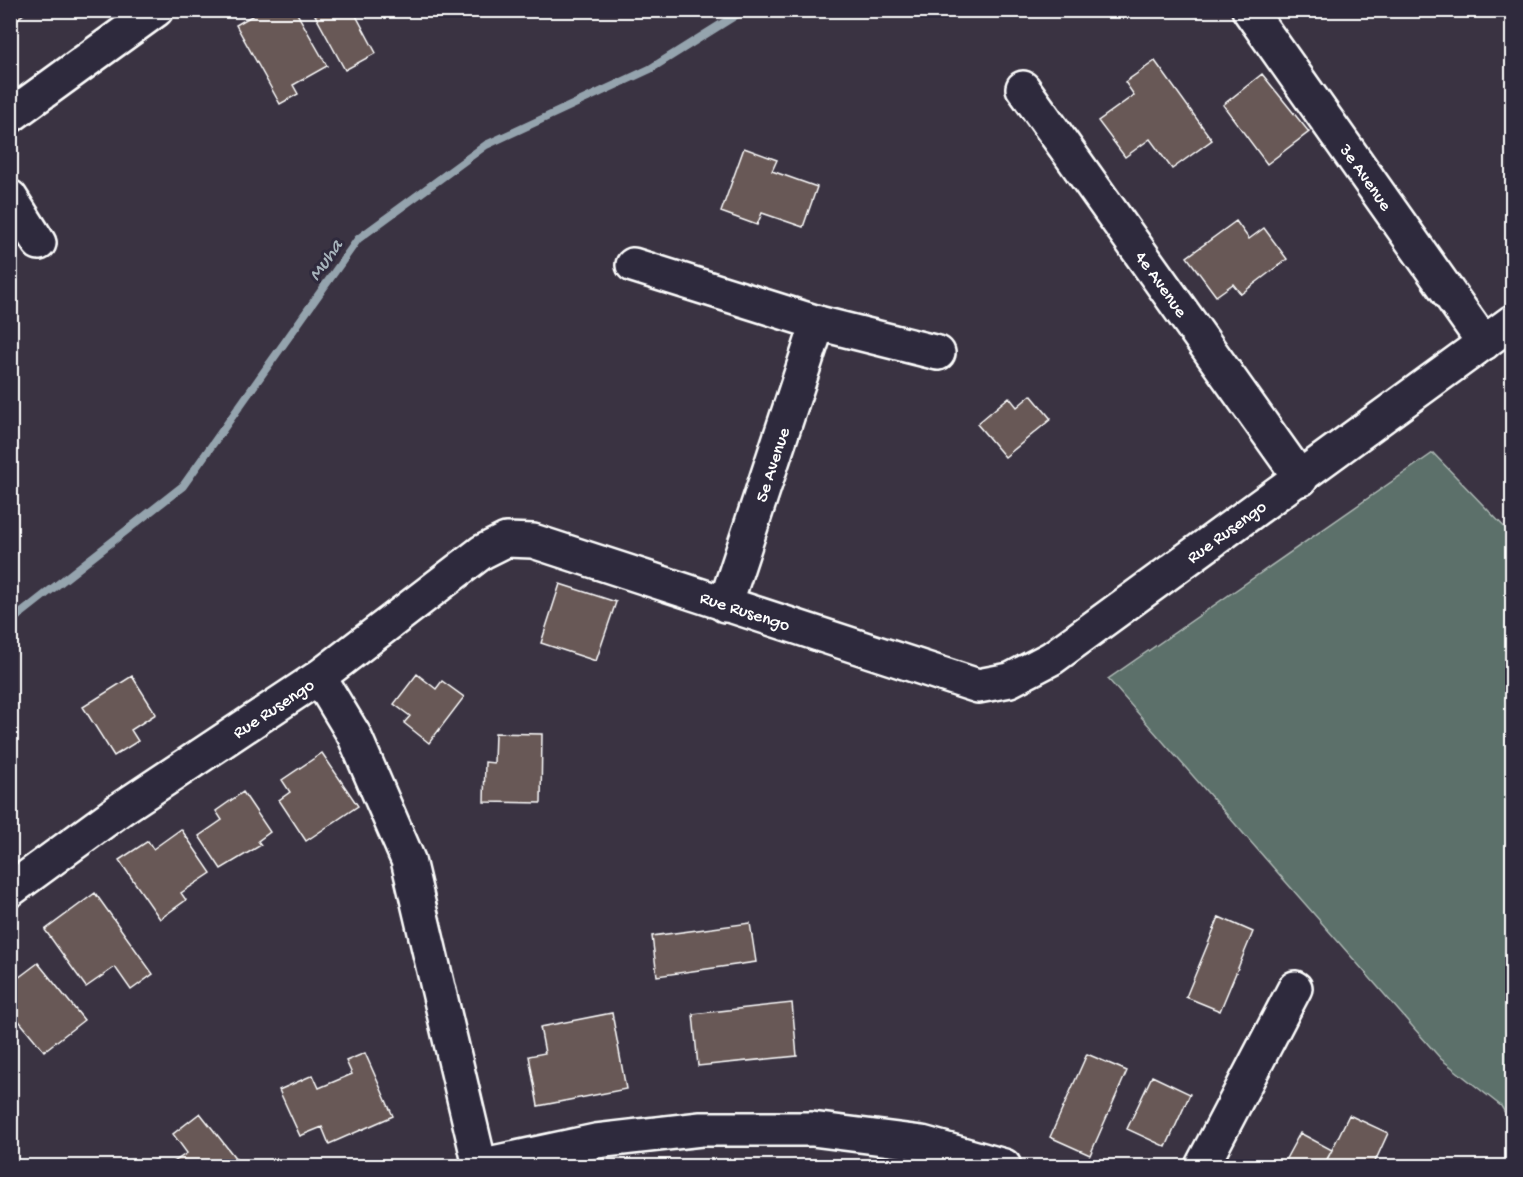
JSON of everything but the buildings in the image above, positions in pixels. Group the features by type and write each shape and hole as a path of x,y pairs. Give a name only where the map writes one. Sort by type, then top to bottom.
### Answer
{"street":[{"path":"10,116 156,10"},
{"name":"3e Avenue","path":"1249,10 1484,343"},
{"name":"4e Avenue","path":"1023,88 1301,479"},
{"path":"10,196 39,243"},
{"path":"633,265 818,323 938,353"},
{"name":"Rue Rusengo","path":"10,890 122,808 319,677 482,552 506,540 533,541 978,686 1010,680 1052,657 1301,479 1512,322"},
{"name":"5e Avenue","path":"725,605 818,323"},
{"path":"319,677 354,735 408,860 480,1166 596,1141 701,1129 812,1129 922,1143 1004,1167"},
{"path":"1202,1167 1295,988"}],"green space":[{"path":"1433,453 1512,535 1512,1124 1501,1106 1441,1059 1108,679"}],"waterway":[{"name":"Muha","path":"10,622 183,486 358,239 486,145 650,69 744,10"}]}
